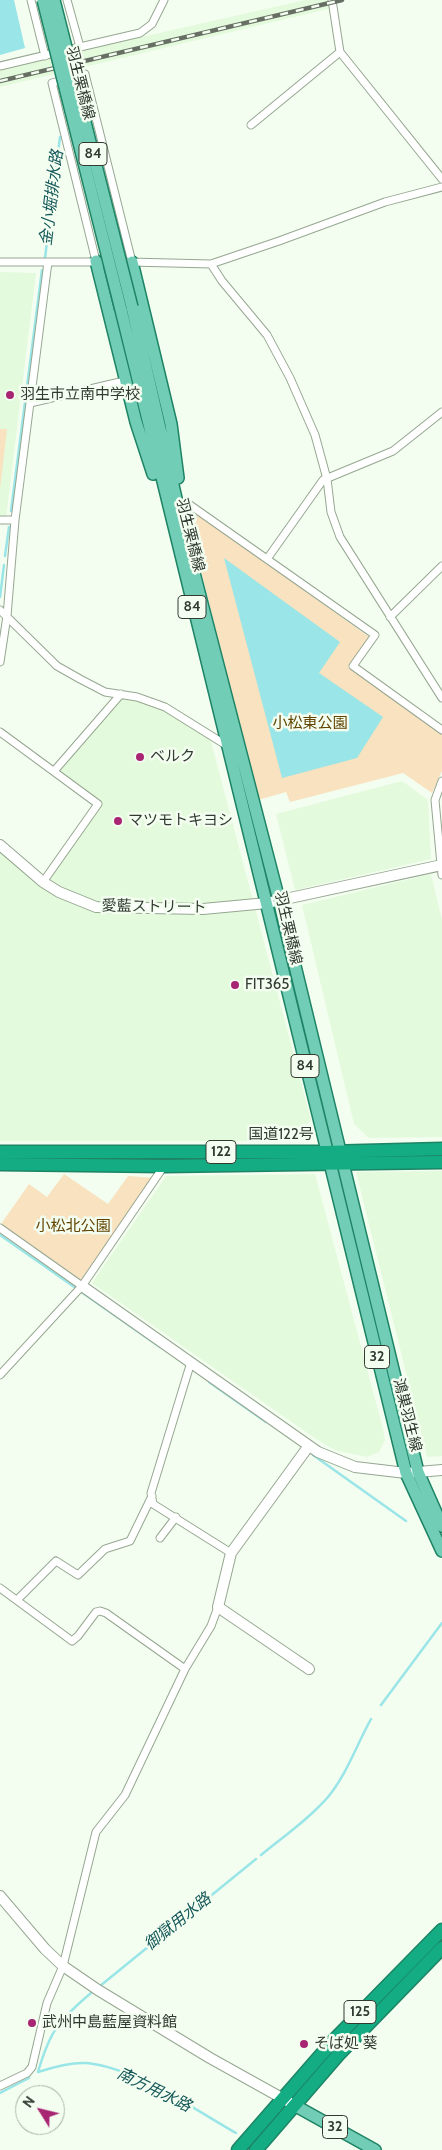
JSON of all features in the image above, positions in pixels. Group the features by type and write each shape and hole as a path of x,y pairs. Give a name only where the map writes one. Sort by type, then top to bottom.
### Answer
{"highway":[{"name":"国道122号","path":"0,1164 164,1166 328,1158 442,1149"},
{"name":"国道122号","path":"0,1152 328,1158"},
{"name":"国道122号","path":"342,1156 442,1162"},
{"name":"125","path":"238,2150 359,2013 442,1930"},
{"name":"125","path":"257,2150 294,2105 355,2037 442,1948"}],"main road":[{"name":"羽生栗橋線","path":"43,0 126,309"},
{"name":"羽生栗橋線","path":"54,0 183,549 226,745 267,904 328,1158"},
{"path":"96,262 136,422 183,549"},
{"path":"132,262 171,424 182,505 183,549"},
{"name":"羽生栗橋線","path":"183,549 279,900 342,1156"},
{"name":"鴻巣羽生線","path":"342,1156 418,1472 442,1526"},
{"name":"鴻巣羽生線","path":"328,1158 406,1473 442,1551"},
{"name":"32","path":"294,2105 375,2150"}],"street":[{"path":"31,0 45,56"},
{"path":"67,0 80,47"},
{"path":"0,66 140,33 152,24 164,0"},
{"path":"332,0 340,52 442,179"},
{"path":"251,125 340,52"},
{"path":"96,262 52,83 85,74 132,262"},
{"path":"0,262 211,264 386,202 442,187"},
{"path":"0,662 7,616 15,520 48,262"},
{"path":"211,264 222,281 267,335 286,369 315,435 327,479 331,512 340,537 442,698"},
{"path":"30,402 120,382"},
{"path":"267,559 323,480 393,451 442,412"},
{"path":"182,505 190,505 375,635 353,666 442,730"},
{"path":"0,520 15,520"},
{"path":"390,617 442,566"},
{"path":"0,610 57,666 105,692 137,697 165,707 226,745"},
{"path":"55,770 121,694"},
{"path":"0,732 55,770 98,804 43,882"},
{"path":"441,868 435,800 442,782"},
{"name":"愛藍ストリート","path":"0,845 43,882 59,892 96,907 203,909 267,904 441,868"},
{"path":"0,1375 82,1286 164,1166"},
{"path":"0,1228 308,1447 355,1467 406,1473 442,1470"},
{"path":"17,1600 56,1561 78,1575 105,1549 130,1541 152,1496 191,1362"},
{"path":"0,2086 27,2073 32,2067 46,2002 63,1966 96,1832 125,1795 184,1669 211,1626 218,1607 231,1553 308,1447"},
{"path":"152,1496 153,1504 231,1553"},
{"path":"160,1538 176,1517"},
{"path":"0,1588 72,1641 94,1614 100,1611 106,1613 184,1669"},
{"path":"218,1607 308,1670"},
{"path":"0,1896 45,1950 63,1966 98,1990 210,2058 294,2105"}],"shaded area":[{"path":"305,0 330,0 332,8 0,87 0,69"},
{"name":"羽生市立南中学校","path":"0,272 36,273 6,518 0,518"},
{"path":"121,694 165,707 209,734 311,1120 296,1141 0,1141 0,845 43,882 98,804 56,772"},
{"path":"402,781 428,800 431,859 295,890 276,814"},
{"path":"431,874 442,920 442,1137 369,1138 354,1124 302,905"},
{"path":"442,1171 442,1456 427,1457 356,1172"},
{"path":"315,1174 383,1429 385,1440 379,1452 367,1457 335,1450 316,1439 92,1283 166,1176"}],"green space":[{"path":"0,429 7,429 0,489"},
{"name":"小松東公園","path":"197,513 369,637 348,667 442,733 442,771 432,793 403,773 290,802 286,792 258,800 193,538"},
{"name":"小松北公園","path":"64,1174 108,1204 128,1176 156,1178 82,1281 1,1224 29,1184 47,1197"}],"water":[{"path":"0,0 14,0 25,48 0,55"},
{"path":"224,558 340,642 319,673 383,717 357,758 282,778"}],"waterway":[{"name":"金小堀排水路","path":"45,258 60,137"},
{"name":"金小堀排水路","path":"11,511 42,270"},
{"name":"金小堀排水路","path":"5,556 9,527"},
{"name":"金小堀排水路","path":"0,597 4,565"},
{"path":"0,1235 160,1347"},
{"path":"209,1382 266,1422"},
{"path":"313,1455 406,1521"},
{"name":"御獄用水路","path":"381,1705 442,1623"},
{"name":"御獄用水路","path":"261,1855 305,1820 328,1797 346,1769 371,1719"},
{"name":"御獄用水路","path":"100,1986 256,1859"},
{"name":"御獄用水路","path":"38,2072 51,2036 70,2011 91,1993"},
{"name":"南方用水路","path":"38,2072 75,2063 105,2066 164,2091 236,2133"},
{"name":"南方用水路","path":"0,2093 29,2078"}],"railway":[{"path":"0,81 342,0"}],"place":[{"name":"羽生市立南中学校","path":"10,395"},
{"name":"ベルク","path":"140,757"},
{"name":"マツモトキヨシ","path":"118,821"},
{"name":"FIT365","path":"235,985"},
{"name":"武州中島藍屋資料館","path":"32,2023"},
{"name":"そば処 葵","path":"304,2044"}]}
